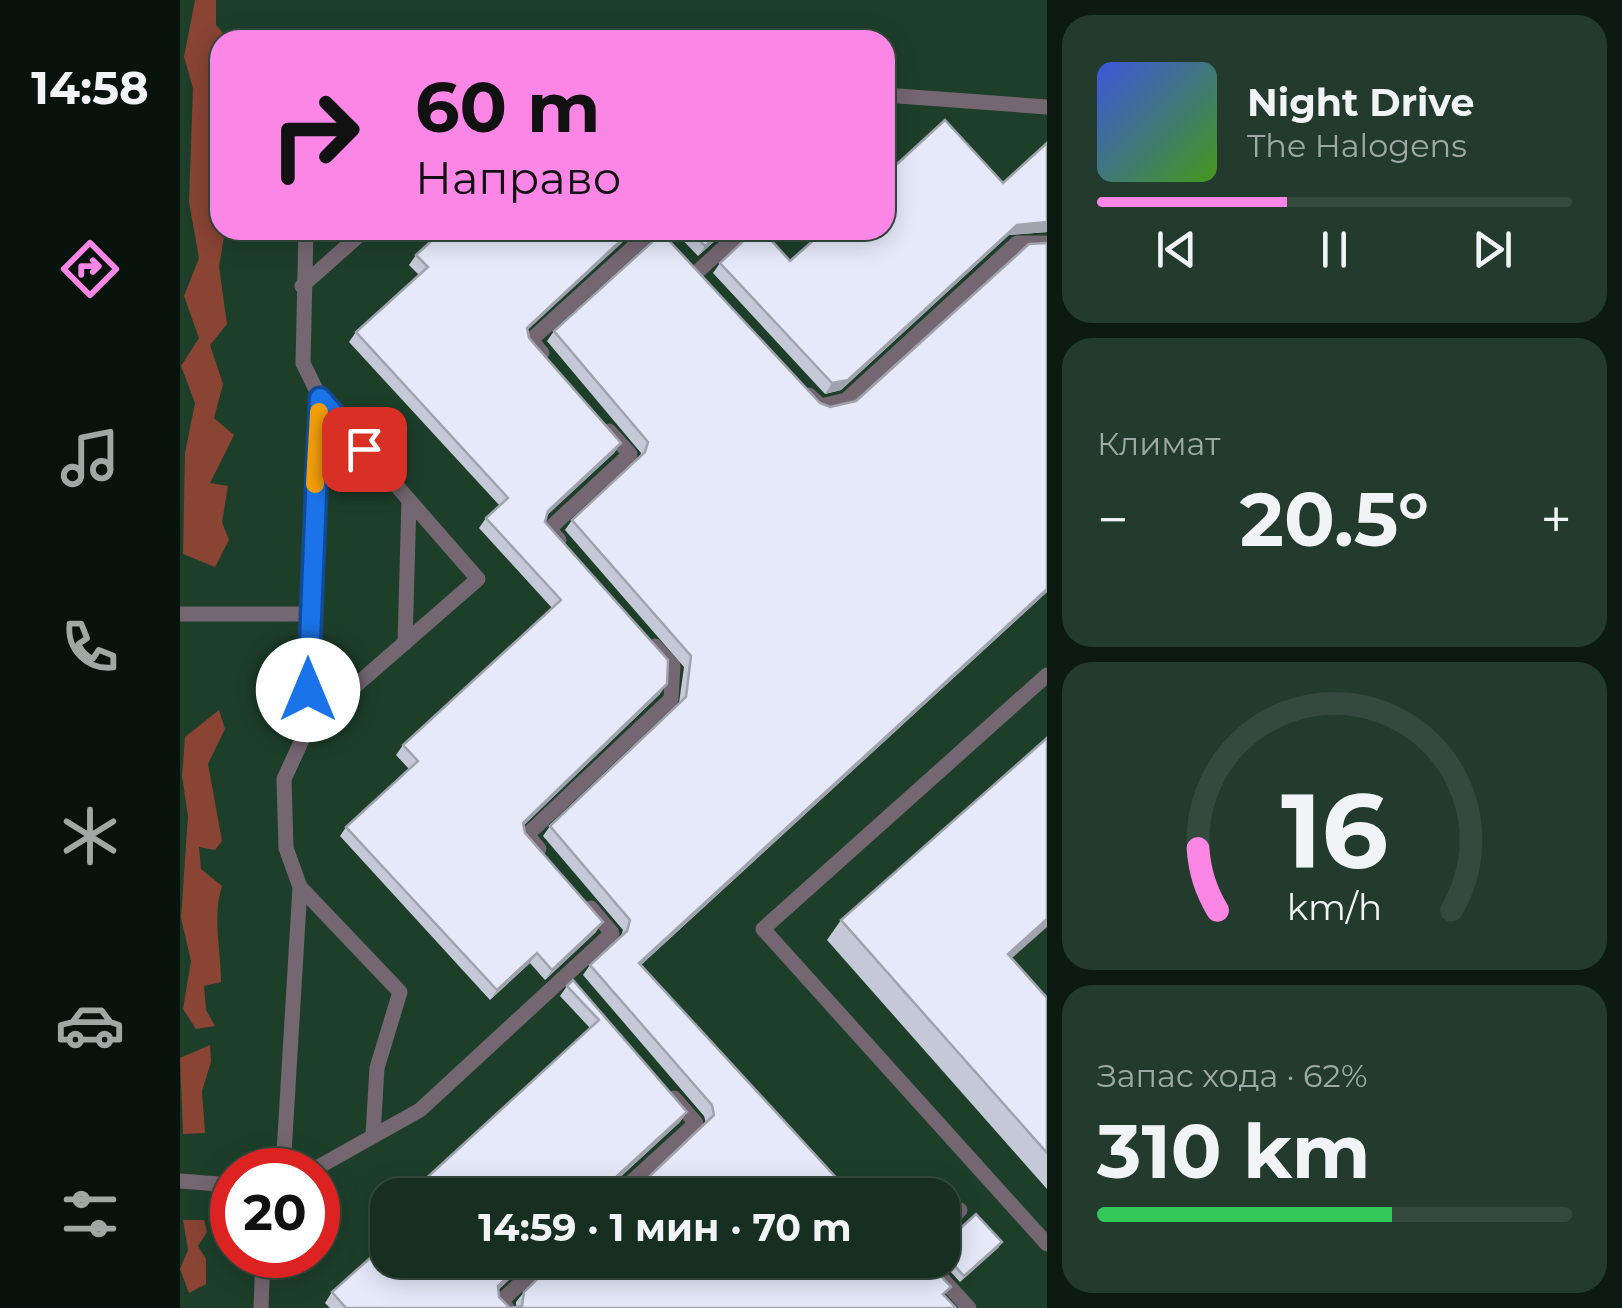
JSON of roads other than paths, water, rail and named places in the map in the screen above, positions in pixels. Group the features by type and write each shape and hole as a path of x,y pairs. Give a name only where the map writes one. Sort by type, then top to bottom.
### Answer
{"lane":[{"path":"895,96 1045,110"},
{"path":"305,240 303,363 320,398 478,579 308,727"},
{"path":"302,286 355,240"},
{"path":"556,369 530,340 644,240"},
{"path":"666,240 670,244"},
{"path":"695,274 733,240"},
{"path":"795,383 821,406 846,400 1018,244 1047,243"},
{"path":"683,259 708,287"},
{"path":"283,1148 300,887 286,848 284,779 308,727 309,614 320,398"},
{"path":"574,556 549,529 630,454 593,412"},
{"path":"405,643 408,500"},
{"path":"180,614 309,614"},
{"path":"551,862 527,834 671,698 673,666 648,638"},
{"path":"1047,675 763,928 1047,1244"},
{"path":"300,887 400,992 377,1068 373,1134"},
{"path":"340,1154 420,1110 571,979 612,933 576,891"},
{"path":"636,1178 696,1123 658,1080"},
{"path":"180,1181 210,1183"},
{"path":"261,1308 262,1278"},
{"path":"507,1308 501,1301 526,1278"},
{"path":"942,1278 969,1308"}]}
